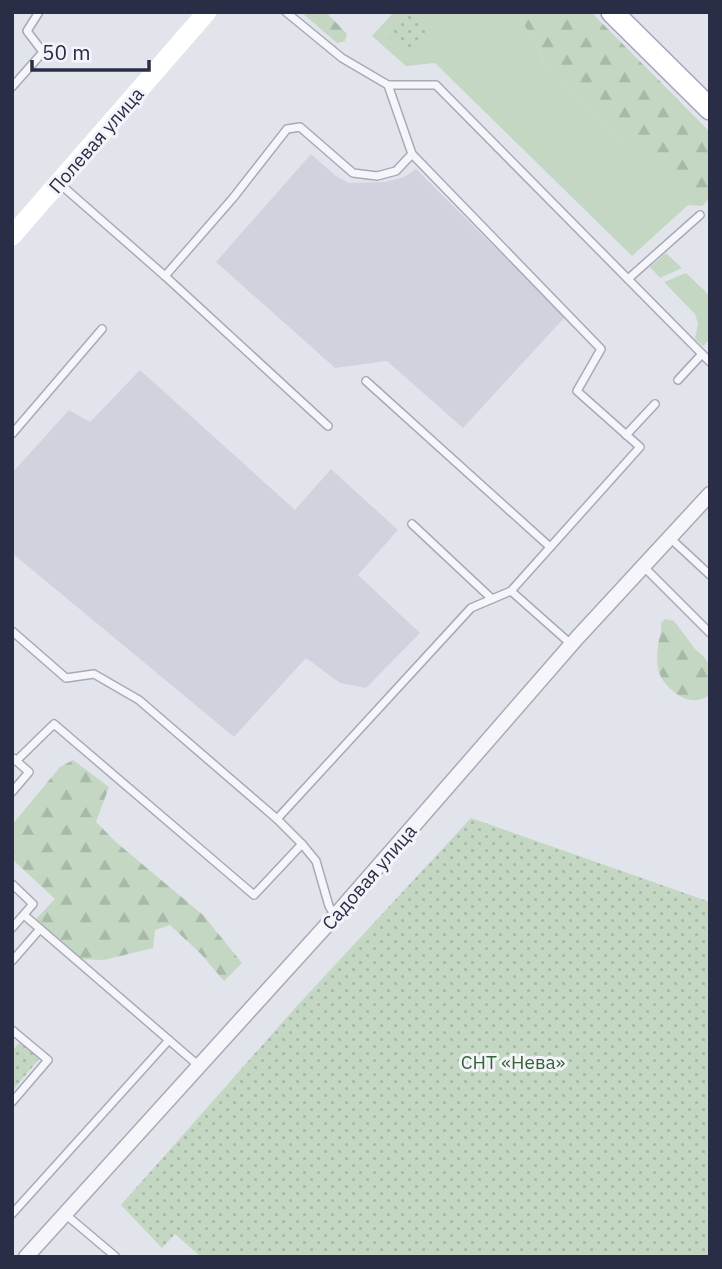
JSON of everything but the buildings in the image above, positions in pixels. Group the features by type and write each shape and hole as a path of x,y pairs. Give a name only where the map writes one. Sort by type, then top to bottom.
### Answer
{"main road":[{"path":"617,14 710,109"}],"street":[{"name":"Полевая улица","path":"12,236 207,12"},
{"name":"Садовая улица","path":"26,1257 335,916 572,645 710,494"}],"lane":[{"path":"12,87 43,52 27,31 39,12"},
{"path":"286,12 342,58 388,85 436,85 710,362"},
{"path":"277,819 471,608 511,591 640,447 577,391 601,349 412,154 388,85"},
{"path":"165,276 233,198 287,129 300,127 353,173 377,176 396,171 412,154"},
{"path":"59,183 328,426"},
{"path":"628,279 700,215"},
{"path":"12,434 102,329"},
{"path":"678,380 702,354"},
{"path":"366,381 550,547"},
{"path":"626,435 655,404"},
{"path":"412,524 492,599"},
{"path":"670,538 710,575"},
{"path":"644,567 710,633"},
{"path":"511,591 572,645"},
{"path":"12,631 66,678 94,674 139,700 277,819 316,861 328,906 335,916"},
{"path":"12,792 29,772 14,760 54,724 254,895 302,844"},
{"path":"12,884 33,904 12,928"},
{"path":"24,915 199,1066"},
{"path":"12,961 40,929"},
{"path":"12,1030 48,1060 12,1102"},
{"path":"12,1214 169,1040"},
{"path":"65,1214 116,1257"}],"shaded area":[{"path":"311,154 336,176 349,183 385,182 404,177 416,169 565,317 463,428 387,361 335,368 216,262"},
{"path":"140,370 295,510 331,469 398,530 358,575 420,633 366,688 340,683 306,658 234,737 12,553 12,473 69,410 90,422"}],"green space":[{"path":"301,12 326,12 347,34 345,41 337,43"},
{"path":"394,12 402,12 384,33 434,30 414,12 516,12 537,46 550,76 571,91 654,169 710,195 710,198 702,206 688,205 632,256 435,63 406,66 372,36"},
{"path":"402,12 414,12 434,30 410,57 384,33"},
{"path":"516,12 591,12 710,132 710,195 686,192 657,172 571,91 550,76 537,46"},
{"path":"666,253 682,268 660,278 650,267"},
{"path":"686,273 710,296 710,339 703,346 695,339 698,324 695,314 664,282"},
{"path":"665,619 674,621 710,665 710,695 698,700 682,697 672,690 660,674 658,643 661,623"},
{"path":"73,760 109,787 96,822 203,915 242,963 224,981 201,954 170,925 155,930 153,948 104,960 77,959 32,923 55,899 12,859 12,825 60,767"},
{"name":"СНТ «Нева»","path":"471,818 710,902 710,1257 201,1257 175,1234 162,1248 121,1205 296,1007"},
{"path":"20,1042 40,1058 12,1091 12,1051"}]}
